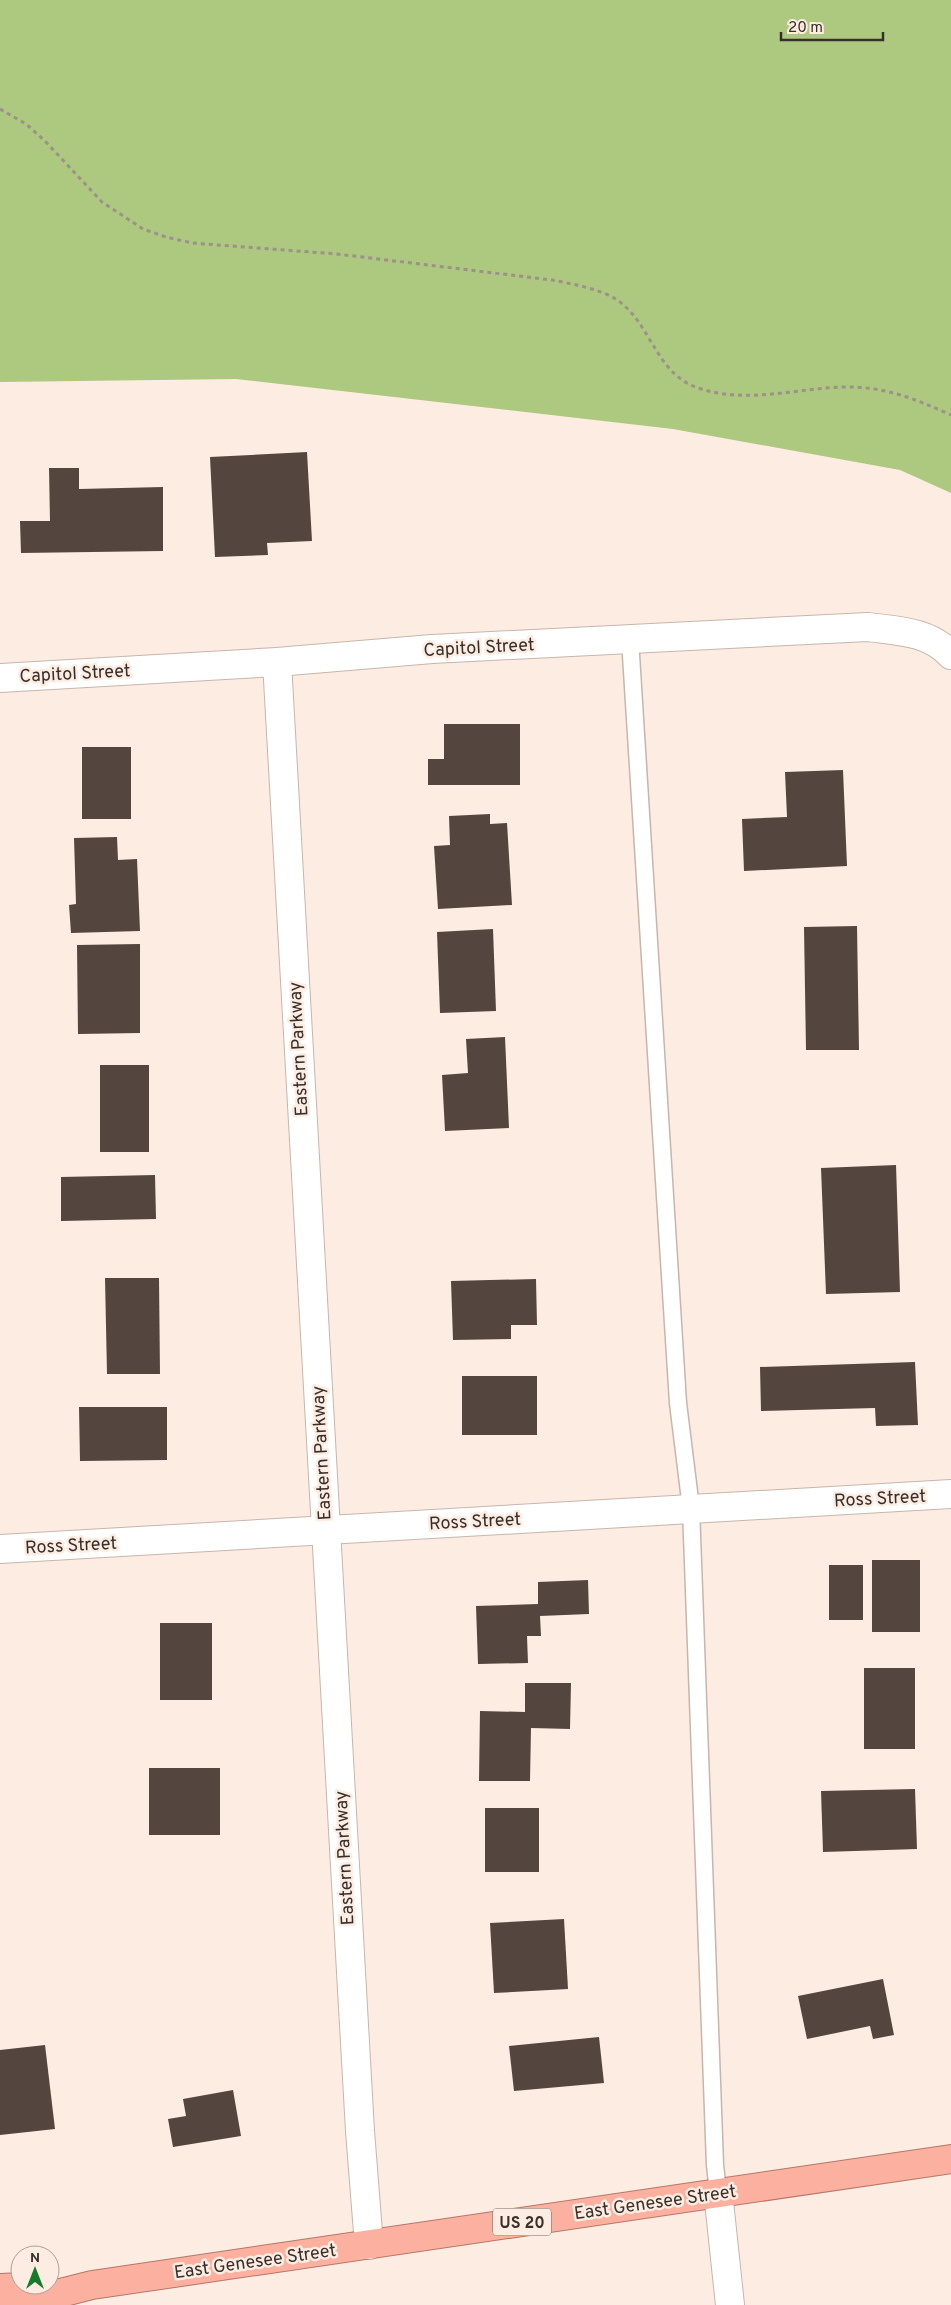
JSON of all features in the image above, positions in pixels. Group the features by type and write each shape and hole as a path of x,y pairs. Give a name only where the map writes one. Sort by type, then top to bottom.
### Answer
{"highway":[{"name":"East Genesee Street","path":"13,2305 92,2285 951,2159"},
{"name":"East Genesee Street","path":"0,2288 92,2285"}],"street":[{"name":"Capitol Street","path":"0,678 277,662 432,649 868,627 926,636 938,642 951,655"},
{"name":"Eastern Parkway","path":"277,662 325,1530 360,2131 369,2245"},
{"name":"Ross Street","path":"0,1549 951,1494"},
{"path":"718,2192 730,2305"}],"lane":[{"path":"630,639 678,1403 690,1508 715,2165 718,2192"}],"path":[{"path":"0,109 26,124 45,141 102,202 143,229 166,237 192,243 337,254 552,280 586,288 614,299 634,317 669,370 697,388 731,395 772,396 842,387 870,388 900,393 951,415"}],"green space":[{"path":"0,0 951,0 951,493 900,470 673,429 236,379 0,382"}],"building":[{"path":"307,452 312,541 267,543 268,555 215,557 210,457"},
{"path":"49,468 79,468 79,489 163,487 163,551 21,553 20,521 50,521"},
{"path":"444,724 520,724 520,785 428,785 428,759 444,759"},
{"path":"82,747 131,747 131,819 82,819"},
{"path":"843,770 847,866 744,871 742,819 787,817 785,772"},
{"path":"490,814 490,824 507,823 512,905 438,909 434,846 450,845 449,816"},
{"path":"117,837 118,860 137,859 140,931 71,933 69,905 76,904 74,838"},
{"path":"857,926 859,1050 806,1050 804,927"},
{"path":"493,929 496,1011 440,1013 437,932"},
{"path":"140,944 140,1033 78,1034 77,945"},
{"path":"505,1037 509,1128 445,1131 442,1075 468,1073 466,1039"},
{"path":"100,1065 149,1065 149,1152 100,1152"},
{"path":"896,1165 900,1292 826,1294 821,1168"},
{"path":"155,1175 156,1219 61,1221 61,1177"},
{"path":"105,1278 159,1278 160,1374 107,1374"},
{"path":"536,1279 537,1325 511,1325 511,1339 453,1340 451,1281"},
{"path":"915,1362 918,1425 876,1426 875,1408 761,1411 760,1367"},
{"path":"462,1376 537,1376 537,1435 462,1435"},
{"path":"79,1407 167,1407 167,1460 80,1461"},
{"path":"872,1560 920,1560 920,1632 872,1632"},
{"path":"829,1565 863,1565 863,1620 829,1620"},
{"path":"588,1580 589,1614 540,1616 541,1636 527,1636 528,1663 478,1664 476,1606 538,1604 538,1582"},
{"path":"160,1623 212,1623 212,1700 160,1700"},
{"path":"864,1668 915,1668 915,1749 864,1749"},
{"path":"525,1683 571,1683 570,1729 531,1728 530,1781 479,1781 480,1711 525,1712"},
{"path":"149,1768 220,1768 220,1835 149,1835"},
{"path":"915,1789 917,1849 823,1852 821,1791"},
{"path":"485,1808 539,1808 539,1872 485,1872"},
{"path":"564,1919 568,1989 494,1993 490,1923"},
{"path":"883,1979 894,2035 873,2039 870,2026 807,2039 798,1996"},
{"path":"599,2037 604,2083 514,2091 509,2046"},
{"path":"45,2045 55,2129 0,2135 0,2050"},
{"path":"233,2090 241,2136 173,2147 168,2119 186,2116 183,2099"}]}
